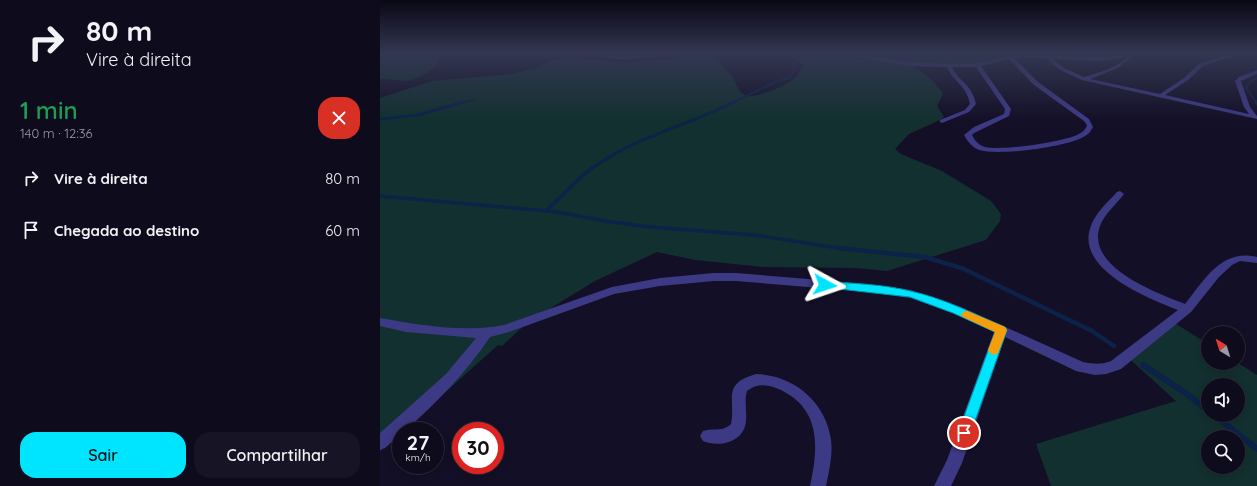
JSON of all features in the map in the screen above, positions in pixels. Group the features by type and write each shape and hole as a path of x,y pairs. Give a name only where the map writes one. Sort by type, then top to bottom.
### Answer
{"street":[{"path":"942,121 968,111 973,104 972,96 968,87 955,76"},
{"path":"985,76 1008,109 1007,115 1002,119 975,128 968,135 972,142 977,146 983,149 997,150 1052,143 1076,138 1088,131 1090,125 1087,120 1027,76"},
{"path":"1077,76 1084,79 1256,119"},
{"path":"1084,79 1096,76"},
{"path":"1162,96 1190,76"},
{"path":"1247,76 1238,82 1247,107 1256,119"},
{"path":"1120,194 1097,221 1092,237 1097,253 1106,265 1128,282 1146,293 1188,309"},
{"path":"380,322 429,329 468,333 486,333 505,329 612,291 660,282 714,277 736,277 911,294 957,310 1080,366 1095,370 1106,369 1116,364 1188,309 1210,280 1228,263 1236,258 1257,260"},
{"path":"942,486 954,462 1001,330"},
{"path":"380,443 438,392 464,365 486,333"},
{"path":"708,436 719,438 727,436 736,428 738,420 739,394 746,384 760,379 782,384 804,399 815,412 822,429 824,454 818,486"}],"green space":[{"path":"380,76 423,76 409,81 380,79"},
{"path":"491,76 731,76 740,91 746,96 764,93 785,85 797,76 926,76 932,80 943,94 937,106 944,117 909,134 895,149 901,154 942,171 991,201 1001,214 1000,221 986,240 887,271 856,268 763,267 695,260 657,252 595,281 528,322 502,346 498,345 412,422 392,422 392,440 380,451 380,98 432,81"},
{"path":"1170,320 1201,340 1201,370 1245,370 1245,367 1257,375 1257,486 1051,486 1036,444 1176,401 1124,354"}],"waterway":[{"path":"732,103 775,82 789,78 791,76"},
{"path":"1257,78 1251,81 1246,88 1257,103"},
{"path":"461,103 473,100"},
{"path":"380,119 418,115 464,102"},
{"path":"594,167 627,147 644,139 734,102"},
{"path":"546,211 583,175 595,166"},
{"path":"380,196 546,211"},
{"path":"546,211 650,227 754,235 840,248"},
{"path":"840,248 925,257 964,269 1092,331 1114,346"},
{"path":"840,248 845,249"},
{"path":"1143,365 1187,394 1201,405"},
{"path":"1223,422 1257,449"}],"slow traffic":[{"path":"967,315 1001,330 994,350"}],"route":[{"path":"825,285 869,288 911,294 957,310 1001,330 964,433"}]}
